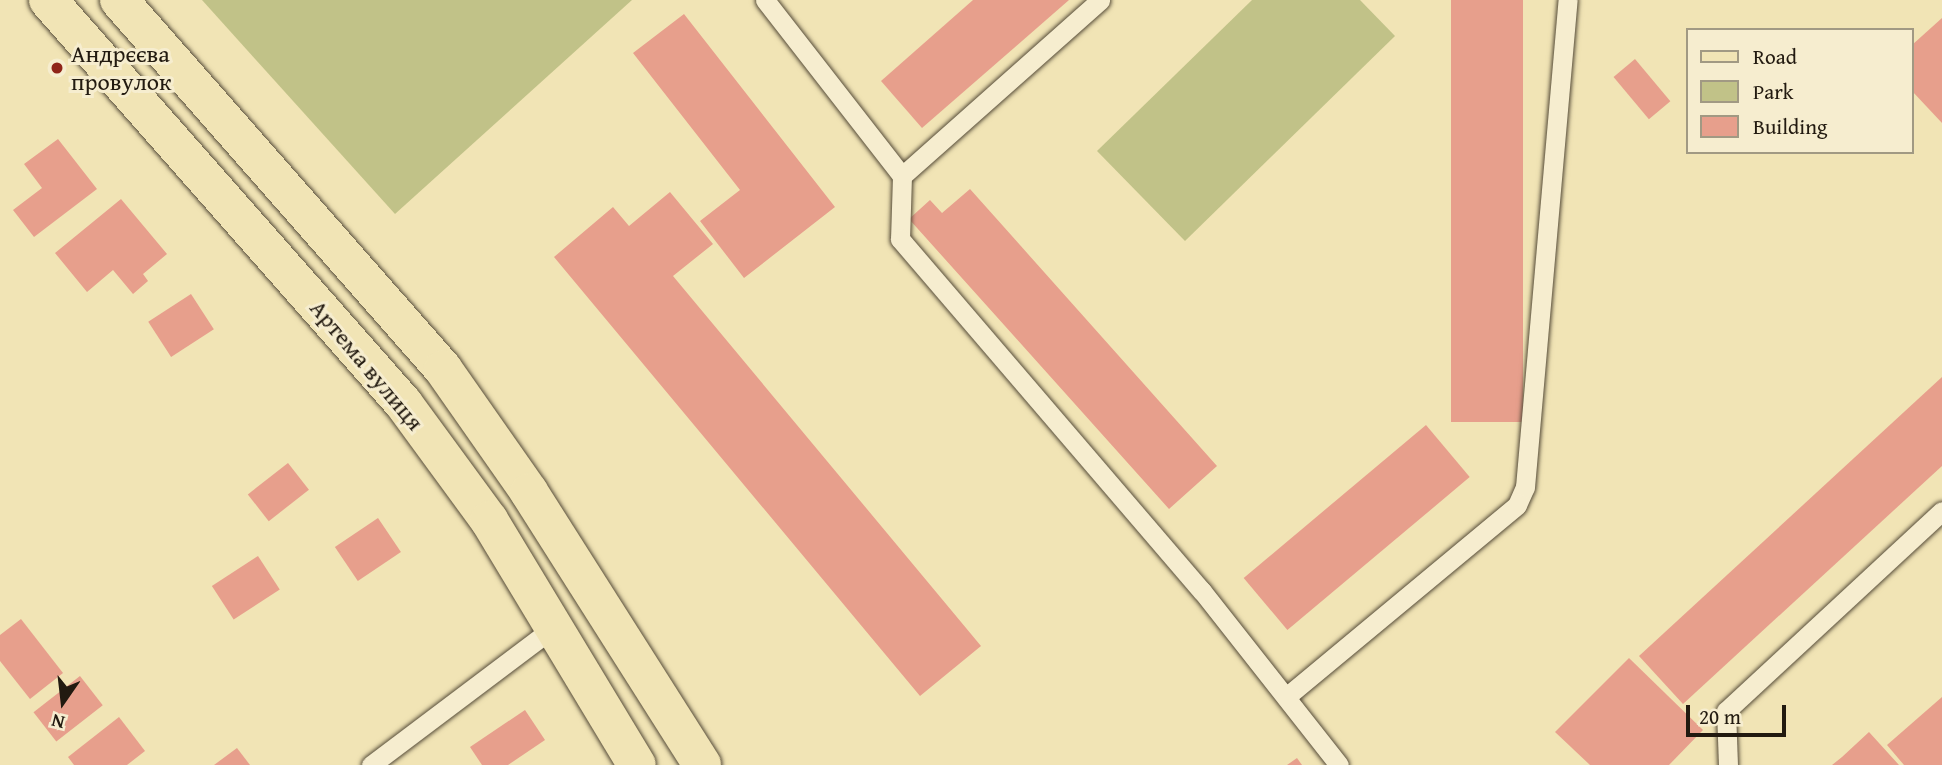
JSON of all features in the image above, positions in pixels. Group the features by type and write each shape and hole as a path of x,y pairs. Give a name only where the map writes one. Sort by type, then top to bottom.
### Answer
{"main road":[{"name":"Артема вулиця","path":"48,0 404,404 489,520 637,765"},
{"path":"119,0 443,369 529,492 702,765"}],"lane":[{"path":"765,0 902,176 900,239 1202,591 1339,765"},
{"path":"902,176 1100,0"},
{"path":"1286,697 1517,505 1525,487 1568,0"},
{"path":"1728,765 1726,711 1942,512"},
{"path":"371,765 553,628"}],"green space":[{"path":"202,0 632,0 395,214"},
{"path":"1252,0 1360,0 1395,36 1185,241 1097,151"}],"building":[{"path":"973,0 1069,0 922,128 881,81"},
{"path":"1451,0 1523,0 1523,422 1451,422"},
{"path":"684,14 835,207 744,278 700,221 740,190 633,53"},
{"path":"1942,18 1942,123 1914,93 1914,43"},
{"path":"1635,59 1670,101 1649,119 1614,77"},
{"path":"58,139 97,189 34,237 13,210 42,188 24,164"},
{"path":"970,189 1217,466 1169,509 909,219 930,200 942,213"},
{"path":"670,192 713,244 673,276 981,646 920,696 554,257 613,207 629,226"},
{"path":"121,199 167,254 143,274 148,281 133,294 113,270 87,292 55,253"},
{"path":"191,294 214,329 171,357 148,322"},
{"path":"1942,377 1942,466 1683,704 1639,656"},
{"path":"1426,425 1470,477 1287,630 1244,578"},
{"path":"288,463 309,490 269,521 248,494"},
{"path":"378,518 401,552 358,581 335,547"},
{"path":"258,556 280,590 234,620 212,586"},
{"path":"21,619 63,673 30,699 0,661 0,635"},
{"path":"1629,658 1703,730 1669,765 1590,765 1555,732"},
{"path":"80,676 103,705 56,741 34,712"},
{"path":"1942,697 1942,765 1904,765 1887,745"},
{"path":"525,710 545,740 508,765 482,765 470,747"},
{"path":"119,717 145,751 127,765 74,765 68,757"},
{"path":"1869,732 1899,765 1832,765 1842,757"},
{"path":"237,748 250,765 214,765"},
{"path":"1297,758 1302,765 1287,765"}],"place":[{"name":"Андрєєва провулок","path":"57,68"}]}
